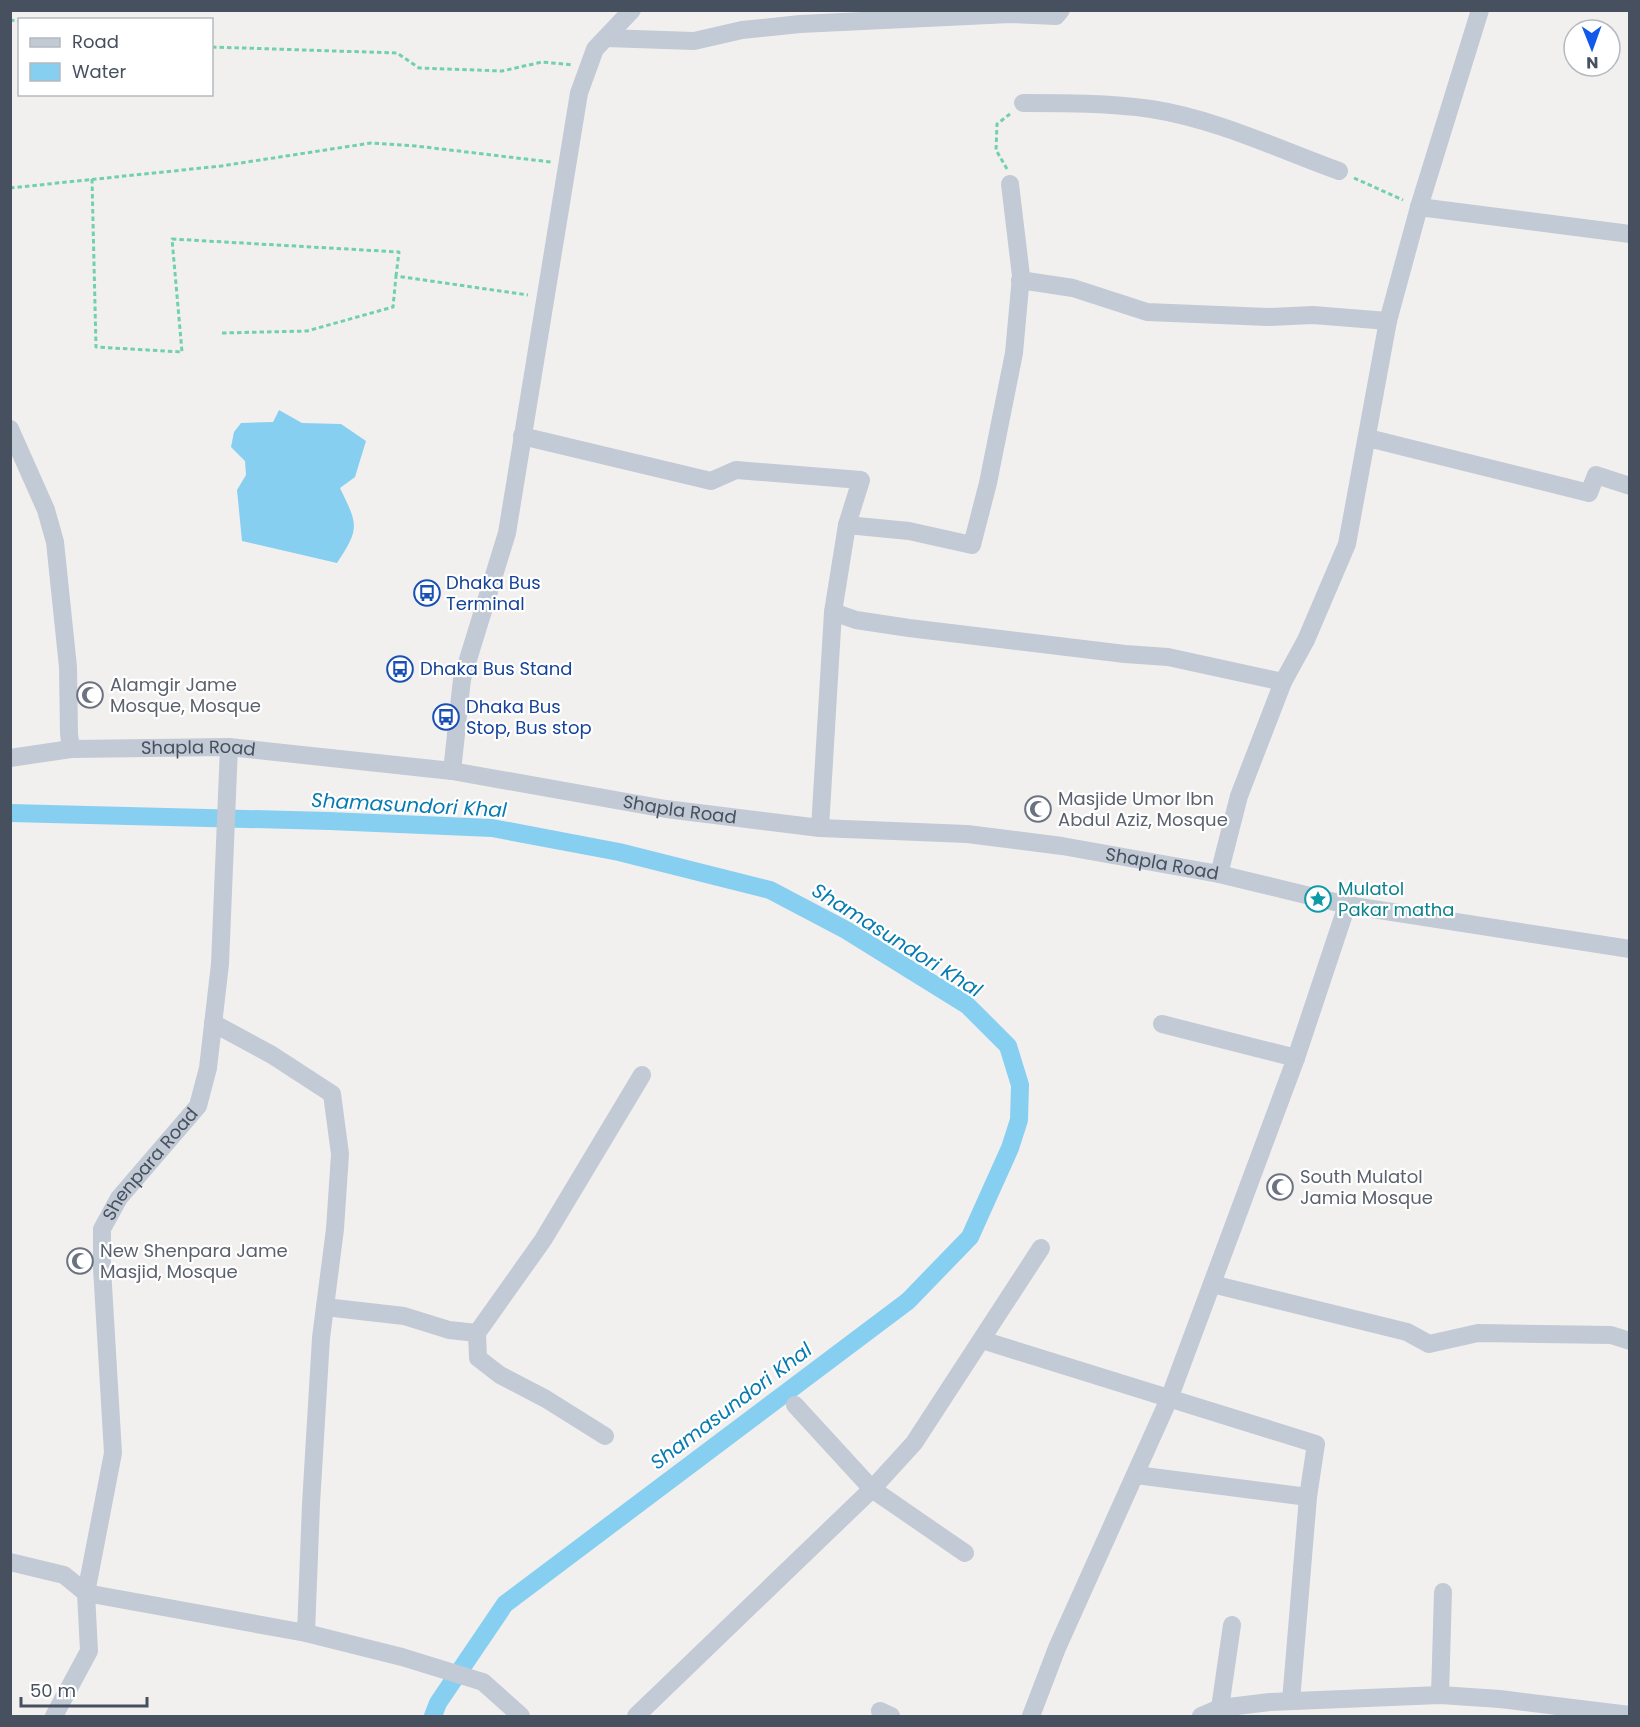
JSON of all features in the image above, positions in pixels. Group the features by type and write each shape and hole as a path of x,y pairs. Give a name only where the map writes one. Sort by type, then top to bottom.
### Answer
{"street":[{"path":"452,771 462,679 507,533 579,93 595,49 632,10"},
{"path":"606,38 694,41 742,30 800,24 1010,14 1056,16 1061,10"},
{"path":"1219,874 1239,796 1283,682 1306,640 1347,544 1388,321 1419,207 1480,10"},
{"path":"1023,103 1089,103 1152,109 1206,122 1339,171"},
{"path":"847,525 909,531 972,545 988,483 1014,353 1020,280 1010,184"},
{"path":"1419,207 1629,234"},
{"path":"1020,280 1073,288 1147,312 1268,317 1313,315 1388,321"},
{"path":"10,429 46,510 55,542 68,666 71,749"},
{"path":"522,436 711,481 736,470 861,480 847,525 833,612 820,828"},
{"path":"1368,438 1589,493 1596,475 1629,486"},
{"path":"833,612 856,620 909,628 1125,654 1168,657 1283,682"},
{"name":"Shapla Road","path":"10,758 71,749 229,747 452,771 666,809 820,828 967,834 1062,846 1219,874 1347,905 1629,949"},
{"name":"Shenpara Road","path":"54,1716 89,1650 86,1593 113,1453 102,1268 102,1228 119,1198 198,1106 208,1068 220,964 229,747"},
{"path":"1031,1716 1057,1648 1169,1398 1296,1059 1347,905"},
{"path":"213,1023 272,1055 332,1094 340,1154 325,1307 311,1504 306,1633"},
{"path":"1162,1024 1296,1059"},
{"path":"605,1436 546,1399 500,1375 478,1358 477,1333 543,1240 642,1075"},
{"path":"636,1716 872,1488 914,1443 1041,1248"},
{"path":"1212,1284 1407,1332 1429,1344 1478,1333 1611,1335 1629,1341"},
{"path":"325,1307 404,1316 449,1330 477,1333"},
{"path":"982,1340 1316,1444 1308,1497 1291,1701"},
{"path":"795,1405 872,1488 965,1553"},
{"path":"1136,1476 1308,1497"},
{"path":"10,1562 64,1575 86,1593 306,1633 402,1656 483,1682 521,1716"},
{"path":"1440,1695 1443,1592"},
{"path":"1220,1708 1232,1625"},
{"path":"1201,1716 1220,1708 1291,1701 1440,1695 1499,1708 1629,1715"}],"path":[{"path":"213,47 397,53 419,68 502,71 542,62 588,67"},
{"path":"1010,184 1007,169 996,150 997,124 1023,103"},
{"path":"10,188 221,166 370,143 416,146 567,164"},
{"path":"1339,171 1419,207"},
{"path":"92,179 96,347 182,352 172,239 399,252 393,307 307,331 222,333"},
{"path":"396,276 545,297"}],"water":[{"path":"279,410 302,423 341,424 366,441 355,477 340,488 354,526 350,542 337,563 242,541 237,490 246,475 245,461 231,447 234,432 241,423 273,422"}],"waterway":[{"name":"Shamasundori Khal","path":"10,813 329,821 492,828 619,852 770,890 846,930 967,1005 1008,1046 1020,1085 1019,1120 1010,1148 970,1237 908,1301 505,1604 438,1703 433,1716"}],"place":[{"name":"Dhaka Bus Terminal","path":"427,593"},
{"name":"Dhaka Bus Stand","path":"400,669"},
{"name":"Alamgir Jame Mosque, Mosque","path":"90,695"},
{"name":"Dhaka Bus Stop, Bus stop","path":"446,717"},
{"name":"Masjide Umor Ibn Abdul Aziz, Mosque","path":"1038,809"},
{"name":"Mulatol Pakar matha","path":"1318,899"},
{"name":"South Mulatol Jamia Mosque","path":"1280,1187"},
{"name":"New Shenpara Jame Masjid, Mosque","path":"80,1261"}]}
